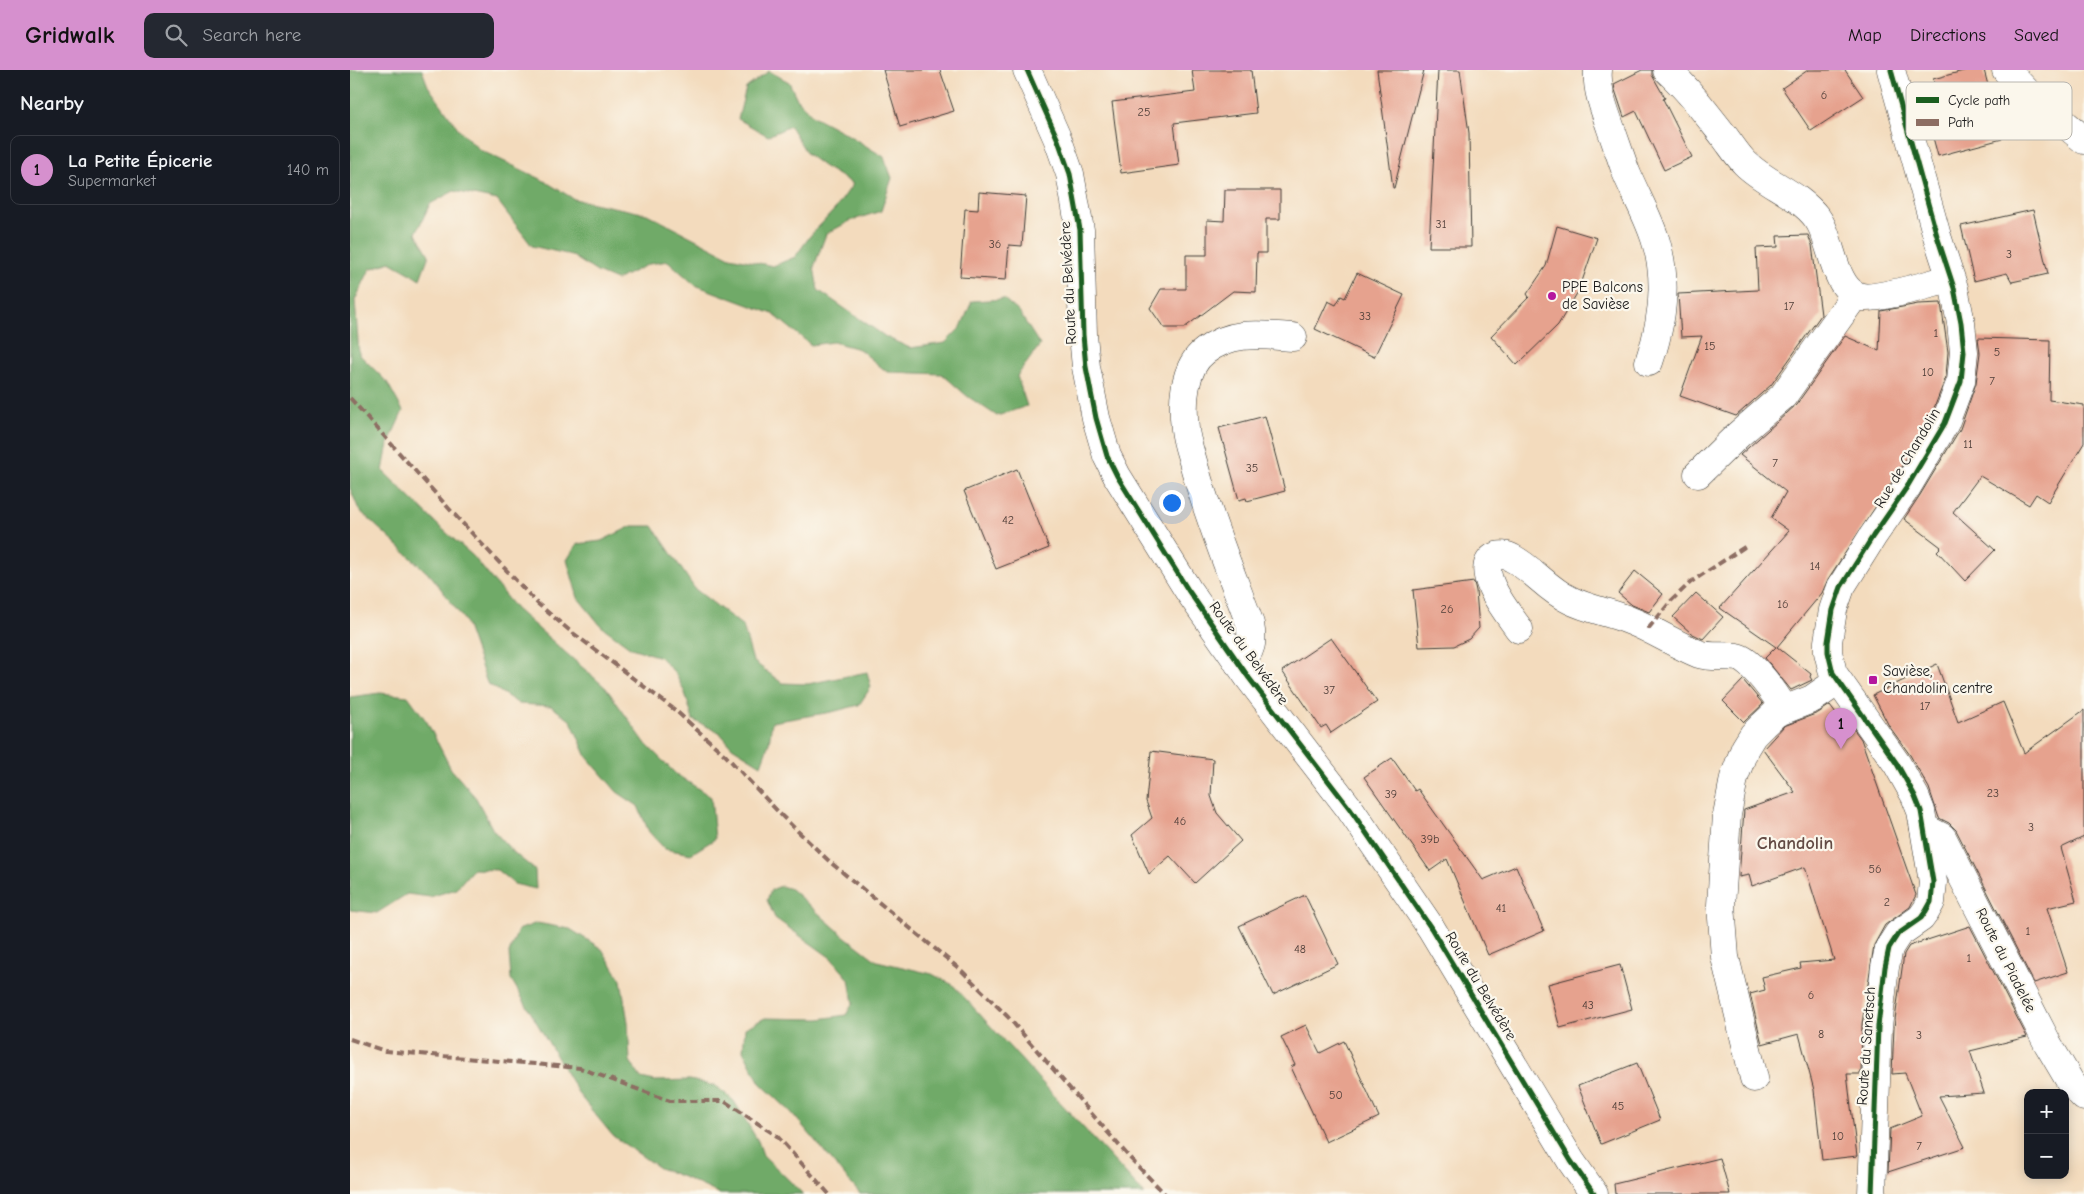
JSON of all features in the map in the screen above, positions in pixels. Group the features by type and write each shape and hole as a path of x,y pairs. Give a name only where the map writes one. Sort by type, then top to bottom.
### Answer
{"street":[{"name":"Route du Belvédère","path":"1027,70 1058,140 1070,174 1080,230 1083,334 1086,367 1096,418 1107,456 1117,476 1188,590 1238,662 1335,788 1446,951 1571,1160 1594,1194"},
{"path":"1598,70 1603,104 1626,172 1651,227 1660,260 1662,299 1655,343 1649,362"},
{"path":"1667,70 1691,96 1744,162 1767,180 1804,204 1817,218 1829,242 1843,283 1855,295 1861,297 1878,296 1950,279"},
{"name":"Rue de Chandolin","path":"1891,70 1906,123"},
{"path":"2006,70 2017,82"},
{"path":"2072,130 2084,140"},
{"name":"Rue de Chandolin","path":"1911,140 1958,306 1963,337 1963,366 1957,393 1944,423 1925,458 1872,536 1841,587 1833,610 1828,642 1830,663 1838,682 1905,778 1921,811 1924,828"},
{"path":"1698,474 1738,435 1783,396 1855,295"},
{"path":"1238,662 1249,652 1253,642 1250,624 1207,511 1184,430 1184,402 1190,370 1204,352 1226,340 1246,334 1293,337"},
{"path":"1519,629 1493,591 1489,581 1488,570 1490,560 1495,556 1501,555 1512,558 1554,590 1582,606 1632,621 1700,654 1739,657 1749,664 1774,693 1784,709"},
{"path":"1754,1078 1725,957 1721,905 1727,815 1738,764 1753,735 1776,713 1812,699 1838,682"},
{"name":"Route du Piadelée","path":"1924,828 1942,837 2048,1044 2071,1083 2084,1097"},
{"name":"Route du Sanetsch","path":"1872,1194 1877,1040 1884,968 1889,948 1894,940 1905,928 1921,918 1931,902 1933,882 1924,828"}],"green space":[{"path":"350,70 422,70 428,86 460,131 480,150 541,179 574,199 647,214 730,257 773,266 795,257 810,236 836,208 853,184 807,154 790,126 768,136 738,119 746,88 769,71 789,82 797,99 813,116 884,157 892,178 881,211 850,221 826,234 814,267 818,290 886,337 910,348 945,343 961,327 972,301 1004,299 1019,312 1040,345 1017,376 1027,406 997,416 967,396 942,374 887,372 859,349 833,342 811,345 773,314 695,285 668,261 649,264 616,280 597,272 571,255 532,246 497,200 454,191 430,204 416,233 429,255 420,279 390,262 370,269 355,300 359,354 387,382 403,411 388,444 383,471 440,527 473,556 516,609 606,688 646,744 676,774 711,797 715,839 691,854 665,849 649,832 638,806 617,792 587,757 571,721 551,706 519,704 487,683 465,621 432,577 359,510 350,488"},
{"path":"632,526 653,526 695,589 743,626 753,661 782,683 808,684 867,672 871,687 859,705 832,712 772,722 769,743 761,765 732,747 719,732 693,720 685,693 675,673 660,657 631,648 601,626 578,598 567,560 577,544 601,541"},
{"path":"380,693 408,696 427,722 451,769 476,798 493,830 513,852 535,870 536,889 514,884 497,870 473,869 456,889 430,897 407,894 377,913 350,910 350,697"},
{"path":"781,886 791,889 843,935 877,961 932,974 953,985 1144,1194 860,1194 791,1112 760,1083 743,1050 745,1028 765,1018 819,1019 846,1015 853,1003 849,979 831,958 775,918 767,900 771,890"},
{"path":"537,923 570,929 602,949 621,980 628,1022 630,1061 641,1078 655,1081 690,1080 716,1086 734,1101 758,1141 763,1155 803,1194 720,1194 659,1168 613,1136 580,1096 511,979 509,953 518,930"}],"building":[{"path":"883,70 940,70 954,111 900,127"},
{"path":"1192,70 1251,70 1256,113 1174,123 1179,165 1121,173 1112,102 1195,92"},
{"path":"1377,70 1424,70 1394,188 1393,188"},
{"path":"1438,70 1460,70 1469,133 1471,247 1429,247"},
{"path":"1642,70 1652,70 1652,75 1665,98 1663,99 1692,157 1664,170 1636,111 1624,117 1615,90 1614,84"},
{"path":"1808,70 1845,70 1863,97 1811,131 1782,88"},
{"path":"1967,70 1984,70 1987,82 1934,82 1933,79"},
{"path":"1934,140 1998,140 1938,156"},
{"path":"1225,190 1280,190 1280,219 1266,219 1266,253 1257,253 1256,292 1233,291 1184,328 1164,328 1150,308 1161,289 1186,289 1186,255 1207,255 1207,220 1224,221"},
{"path":"979,192 1026,196 1022,246 1009,245 1006,280 960,277 965,209 978,210"},
{"path":"2033,210 2048,274 2012,282 2007,273 1974,281 1961,226"},
{"name":"PPE Balcons de Savièse","path":"1557,226 1597,238 1579,290 1558,325 1517,365 1491,336 1529,297 1527,294 1546,266"},
{"path":"1808,235 1812,245 1821,315 1771,385 1736,416 1680,396 1702,336 1681,337 1678,294 1758,290 1756,248 1778,247 1777,236"},
{"path":"1357,273 1404,295 1374,357 1315,329 1328,301 1336,305 1341,296 1345,298"},
{"path":"1941,303 1948,352 1946,377 1931,416 1894,479 1828,579 1822,593 1777,647 1811,674 1812,680 1791,690 1765,658 1776,647 1720,608 1789,531 1771,518 1786,492 1740,455 1796,405 1845,336 1879,351 1881,311 1918,304"},
{"path":"1978,338 2050,340 2049,400 2084,405 2084,443 2048,502 2036,494 2029,505 1980,476 1953,512 1995,550 1965,581 1937,551 1941,547 1904,519 1960,429 1976,383 1980,353"},
{"path":"1265,416 1285,491 1247,501 1246,498 1239,500 1219,428"},
{"path":"1017,469 1049,548 996,569 964,491"},
{"path":"1635,571 1663,594 1649,612 1632,605 1618,593"},
{"path":"1474,582 1479,628 1469,639 1454,646 1419,647 1413,590"},
{"path":"1696,593 1723,617 1703,639 1691,633 1673,617"},
{"path":"1331,638 1377,702 1331,733 1326,725 1321,728 1282,671"},
{"path":"1937,664 1958,722 2003,702 2024,753 2084,710 2084,837 2061,848 2076,901 2047,908 2068,972 2034,983 1956,830 1949,823 1939,818 1929,788 1910,755 1889,726 1873,695"},
{"path":"1743,680 1763,704 1744,722 1723,701"},
{"path":"1830,705 1836,713 1840,711 1861,739 1916,895 1910,907 1885,925 1874,945 1862,1024 1861,1074 1847,1074 1857,1156 1822,1160 1814,1090 1799,1034 1762,1044 1750,994 1765,990 1762,977 1801,968 1800,963 1834,960 1805,867 1752,886 1749,875 1739,877 1744,810 1795,792 1763,749 1784,726 1818,713"},
{"path":"1151,751 1213,759 1211,796 1217,813 1241,841 1195,883 1170,856 1149,874 1132,835 1152,818 1146,801"},
{"path":"1392,758 1415,791 1418,789 1483,880 1516,866 1544,931 1488,955 1447,859 1430,871 1364,777"},
{"path":"1305,895 1338,964 1273,995 1239,926"},
{"path":"1970,926 2027,1037 1970,1051 1984,1093 1939,1096 1965,1147 1888,1172 1890,1129 1922,1116 1905,1073 1892,1074 1894,1027 1904,954 1909,946"},
{"path":"1620,965 1632,1009 1560,1028 1548,984"},
{"path":"1306,1025 1320,1053 1344,1041 1379,1117 1326,1142 1291,1067 1295,1065 1281,1037"},
{"path":"1637,1063 1660,1120 1601,1144 1578,1086"},
{"path":"1720,1158 1730,1194 1615,1194 1614,1184"}],"marked path":[{"path":"350,398 538,604 569,630 675,710 726,756 783,817 830,862 962,971 1008,1017 1130,1158 1165,1194"},
{"path":"1648,629 1671,601 1691,582 1746,546"},
{"path":"350,1039 385,1051 580,1068 670,1101 724,1101 777,1136 829,1194"}],"cycle path":[{"path":"1027,70 1058,140 1070,174 1080,230 1083,335 1086,367 1096,418 1107,456 1117,476 1188,590 1249,678 1350,809 1431,928 1571,1161 1594,1194"},
{"path":"1891,70 1906,124"},
{"path":"1872,1194 1878,1026 1885,967 1889,948 1898,934 1921,918 1926,911 1931,902 1933,882 1921,811 1915,796 1897,764 1833,673 1828,652 1828,642 1833,610 1841,587 1907,487 1945,423 1961,381 1964,352 1961,323 1954,288 1937,236 1910,140"}],"place":[{"name":"PPE Balcons de Savièse","path":"1552,296"},
{"name":"Savièse, Chandolin centre","path":"1873,680"},
{"name":"La Petite Épicerie","path":"1841,749"}],"district":[{"name":"Chandolin","path":"1795,843"}]}
